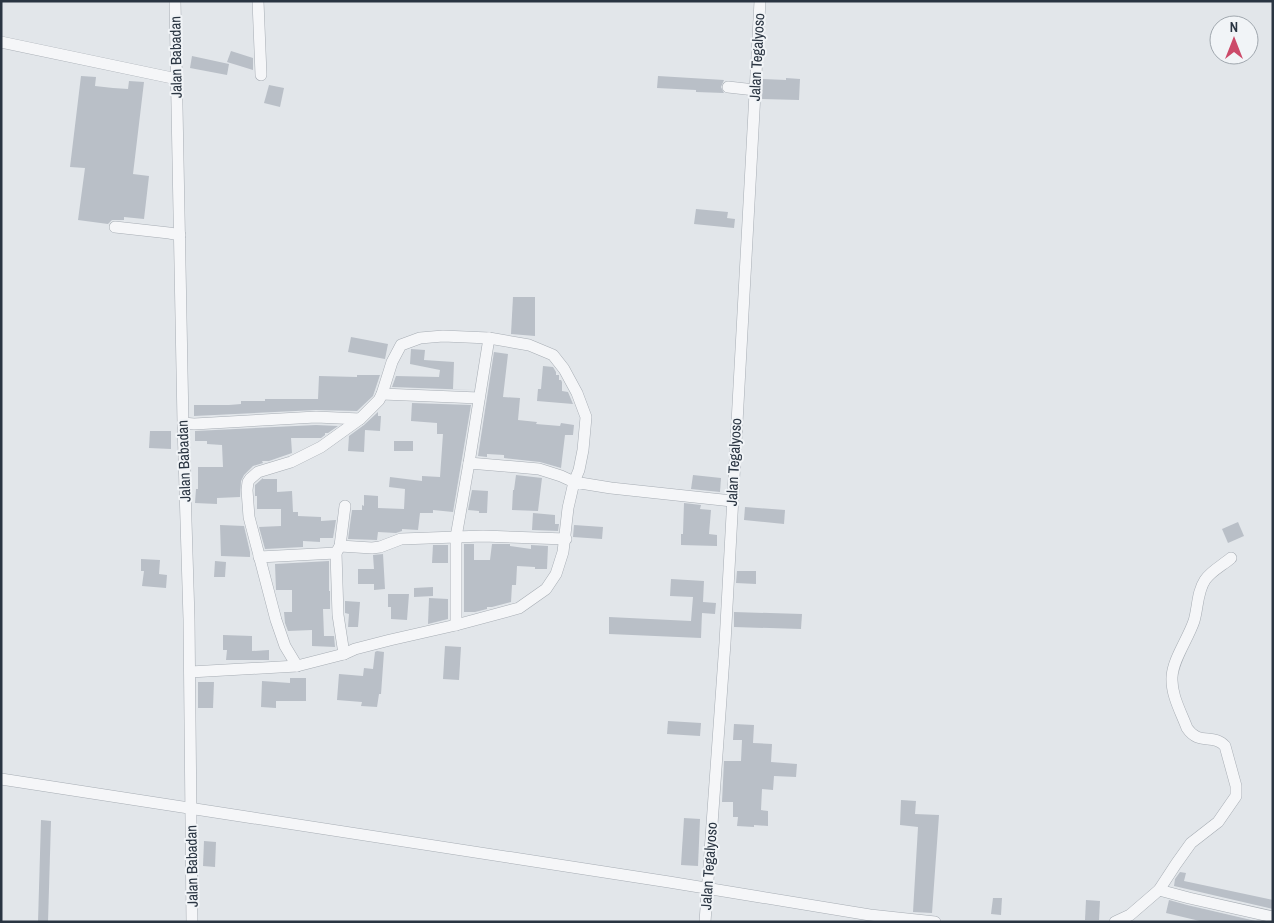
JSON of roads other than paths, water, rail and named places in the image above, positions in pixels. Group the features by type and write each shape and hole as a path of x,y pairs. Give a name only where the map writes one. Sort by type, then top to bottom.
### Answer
{"street":[{"name":"Jalan Babadan","path":"176,1 183,423 190,672 192,922"},
{"path":"258,1 261,75"},
{"name":"Jalan Tegalyoso","path":"705,922 725,642 760,1"},
{"path":"1,42 177,79"},
{"path":"728,87 756,90"},
{"path":"115,227 180,235"},
{"path":"190,672 298,666 390,640 519,608 546,589 556,574 563,552 566,539 568,508 583,450 586,417 564,369 553,355 529,345 488,338 443,336 420,338 401,345 392,362 382,394 360,419 321,447 291,462 258,472 250,479 247,490 249,517 259,557 285,646 298,666"},
{"path":"456,625 456,536 480,398 488,338"},
{"path":"382,394 480,398"},
{"path":"183,423 316,417 360,419"},
{"path":"469,463 539,469 574,482 611,488 732,501"},
{"path":"344,654 338,615 338,550 345,506"},
{"path":"259,557 380,547 401,539 483,536 566,539"},
{"path":"1115,922 1130,915 1159,890 1191,844 1218,822 1236,796 1236,786 1225,746 1221,741 1202,739 1191,734 1172,690 1173,667 1190,633 1202,586 1206,579 1231,558"},
{"path":"1,779 895,920 935,922"},
{"path":"1159,890 1273,917"}]}
